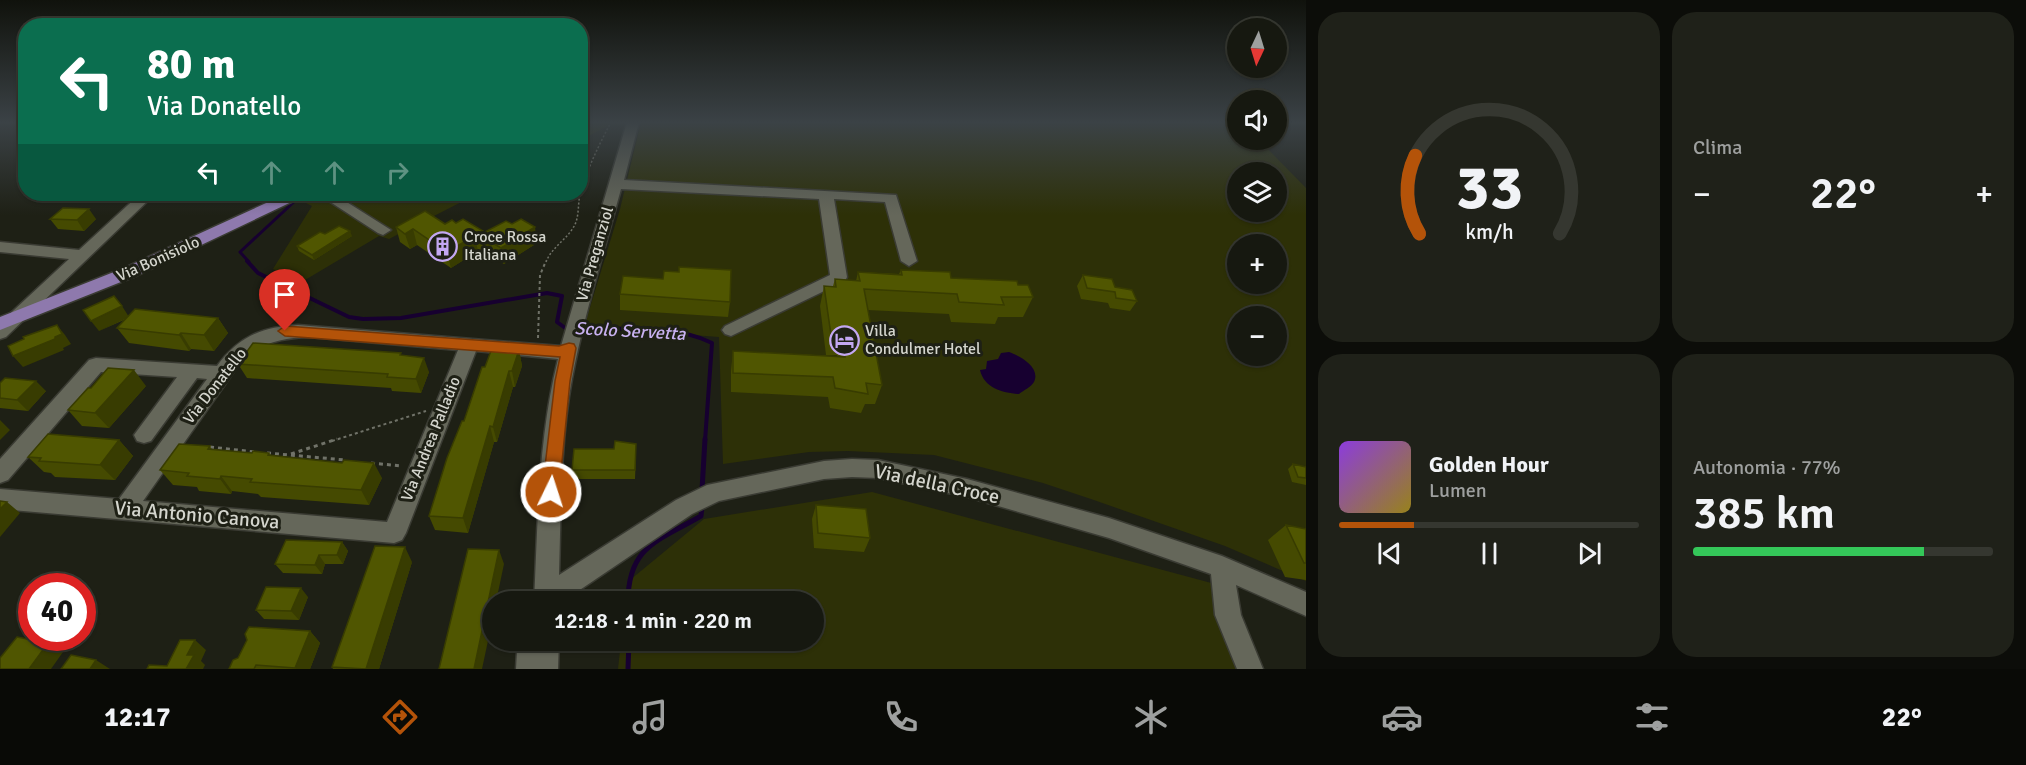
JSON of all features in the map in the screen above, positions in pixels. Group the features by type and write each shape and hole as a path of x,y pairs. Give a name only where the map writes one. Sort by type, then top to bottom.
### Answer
{"main road":[{"name":"Via Bonisiolo","path":"8,321 130,272 282,201"}],"street":[{"name":"Via Preganziol","path":"546,591 552,471 569,343 624,153"},
{"path":"615,184 891,198 909,261"},
{"path":"731,330 839,278 826,195"},
{"path":"0,333 8,321 84,255 141,201"},
{"path":"336,201 383,230"},
{"path":"0,247 84,255"},
{"name":"Via Donatello","path":"125,509 236,354 257,338 285,331 309,331 537,350 569,343"},
{"name":"Via Andrea Palladio","path":"394,533 469,345"},
{"path":"0,474 96,365 222,373"},
{"path":"144,435 192,371"},
{"name":"Via della Croce","path":"559,591 684,507 715,492 825,470 878,469 967,489 1098,525 1222,567 1306,604"},
{"name":"Via Antonio Canova","path":"0,499 394,533"},
{"path":"1222,567 1228,615 1250,669"},
{"path":"529,669 530,651"},
{"path":"545,669 546,651"}],"path":[{"path":"588,174 596,153"},
{"path":"537,350 542,266 550,252 572,229 576,221 579,201"},
{"path":"288,455 431,409 443,409"},
{"path":"206,447 354,461"},
{"path":"365,462 420,468"}],"green space":[{"path":"633,153 1272,153 1281,162 1227,162 1227,222 1287,222 1287,169 1306,188 1306,581 1225,546 1091,499 1043,483 934,455 848,451 809,452 723,464 719,337 584,327 620,209"},
{"path":"302,201 463,201 389,239 379,236 300,283 273,269 312,206"},
{"path":"872,492 1215,584 1249,669 618,669 620,651 824,651 824,591 628,591 630,580 704,519"}],"shaded area":[{"path":"1009,352 1024,359 1035,372 1034,382 1019,394 1001,391 990,385 980,370 986,369 987,361 998,359 1001,353"}],"building":[{"path":"63,208 89,209 77,220 50,219"},
{"path":"425,211 445,224 452,220 456,223 463,219 483,231 447,252 413,229 405,234 396,227"},
{"path":"521,219 535,227 501,248 475,237 506,221 512,224"},
{"path":"339,226 350,231 312,255 297,246 320,232 325,234"},
{"path":"679,267 731,270 730,302 620,294 623,276 663,279 664,271 679,272"},
{"path":"901,270 950,272 951,278 1017,281 1018,285 1028,285 1033,297 1001,297 1004,305 959,302 957,294 864,289 882,385 866,383 868,394 835,388 833,377 733,373 733,351 845,357 842,335 831,335 824,286 836,287 835,279 860,281 858,272 902,275"},
{"path":"1083,275 1112,279 1115,287 1132,290 1137,301 1116,298 1115,292 1087,288"},
{"path":"114,296 122,306 91,321 83,310"},
{"path":"135,309 218,318 204,335 181,333 179,335 117,328"},
{"path":"57,325 62,334 55,339 13,356 8,346 24,339 23,337"},
{"path":"253,343 401,353 400,355 424,358 416,379 387,377 388,374 238,364"},
{"path":"492,348 519,350 512,371 509,371 493,427 490,426 463,518 429,516 447,458 462,421 464,421 482,367 485,367"},
{"path":"108,368 134,370 95,413 68,410 88,388 91,388"},
{"path":"5,378 36,381 17,400 0,398 0,383"},
{"path":"48,434 119,440 100,465 39,461 41,458 28,457"},
{"path":"615,441 636,444 635,470 572,470 574,449 614,449"},
{"path":"179,444 342,463 344,460 374,463 361,490 250,482 252,479 221,476 220,479 187,476 189,473 160,470"},
{"path":"1293,464 1306,467 1306,478 1298,477"},
{"path":"0,501 7,502 0,509"},
{"path":"816,505 866,509 870,538 818,533"},
{"path":"1286,525 1306,529 1306,563 1304,563"},
{"path":"286,540 342,542 337,555 319,555 315,565 275,564"},
{"path":"375,546 405,547 366,669 332,667"},
{"path":"468,549 499,550 490,591 482,591 482,631 474,669 439,669"},
{"path":"266,587 301,588 291,611 256,610"},
{"path":"249,627 310,631 295,668 256,665 254,669 229,669 233,660 238,658 247,640 245,634"},
{"path":"17,637 18,651 42,651 29,669 0,669 0,658"},
{"path":"180,640 195,640 187,655 194,655 186,669 147,669 149,665 167,666"},
{"path":"71,655 96,660 90,669 61,669"}],"waterway":[{"name":"Scolo Servetta","path":"249,262 240,252 295,201"},
{"name":"Scolo Servetta","path":"247,261 258,273 349,317 401,318 547,293 562,296 557,322 568,330"},
{"name":"Scolo Servetta","path":"579,330 630,328 664,330 680,332 712,343 705,441"},
{"name":"Scolo Servetta","path":"702,490 705,439"},
{"name":"Scolo Servetta","path":"629,591 633,568 648,547 701,516 702,507"},
{"name":"Scolo Servetta","path":"628,669 629,651"}],"place":[{"name":"Croce Rossa Italiana","path":"443,246"},
{"name":"Villa Condulmer Hotel","path":"844,340"}],"route":[{"path":"285,331 309,331 560,352 569,348 562,381 551,492"}]}
